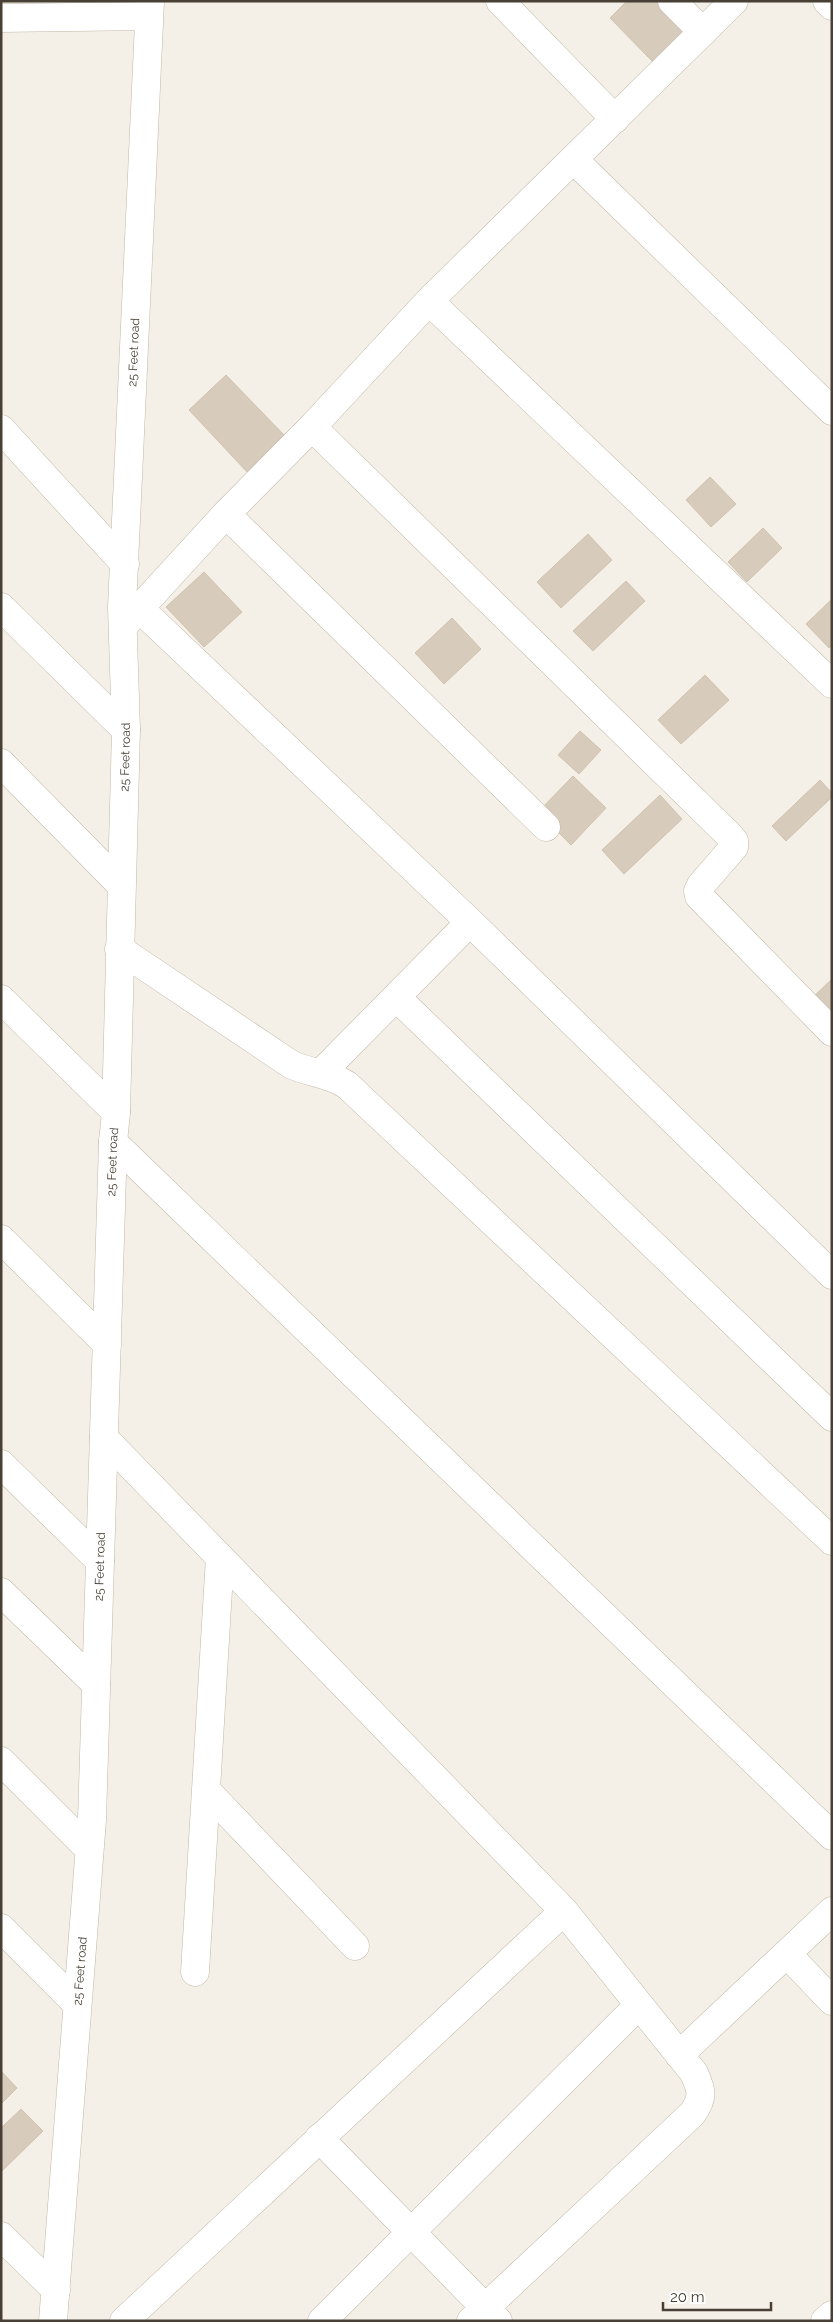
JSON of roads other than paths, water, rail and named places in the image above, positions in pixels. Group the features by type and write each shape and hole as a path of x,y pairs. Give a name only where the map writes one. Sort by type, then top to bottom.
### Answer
{"street":[{"path":"500,1 615,120"},
{"path":"672,1 703,32"},
{"path":"734,1 429,301 312,427 226,514 131,618 470,922 832,1275"},
{"path":"826,1 832,6"},
{"path":"1,18 149,9"},
{"name":"25 Feet road","path":"53,2321 89,1849 96,1684 131,618 125,564 149,9"},
{"path":"574,160 832,411"},
{"path":"429,301 830,680"},
{"path":"312,427 729,835 734,841 734,846 701,885 698,891 699,896 832,1032"},
{"path":"1,429 125,564"},
{"path":"226,514 546,827"},
{"path":"1,608 126,730"},
{"path":"1,763 121,885"},
{"path":"321,1073 470,922"},
{"path":"119,949 292,1065 308,1072 335,1077 347,1085 832,1541"},
{"path":"396,997 832,1417"},
{"path":"1,999 116,1112"},
{"path":"113,1142 832,1836"},
{"path":"1,1238 107,1344"},
{"path":"104,1438 564,1911 694,2074 701,2090 699,2104 692,2114 485,2316 411,2231 320,2138"},
{"path":"1,1464 100,1561"},
{"path":"195,1972 220,1557"},
{"path":"1,1592 96,1684"},
{"path":"1,1761 89,1849"},
{"path":"206,1790 355,1946"},
{"path":"124,2321 564,1911"},
{"path":"679,2055 832,1911"},
{"path":"1,1928 77,2004"},
{"path":"787,1954 832,2001"},
{"path":"322,2321 639,2005"},
{"path":"6,2251 56,2290"},
{"path":"825,2321 832,2315"}]}
